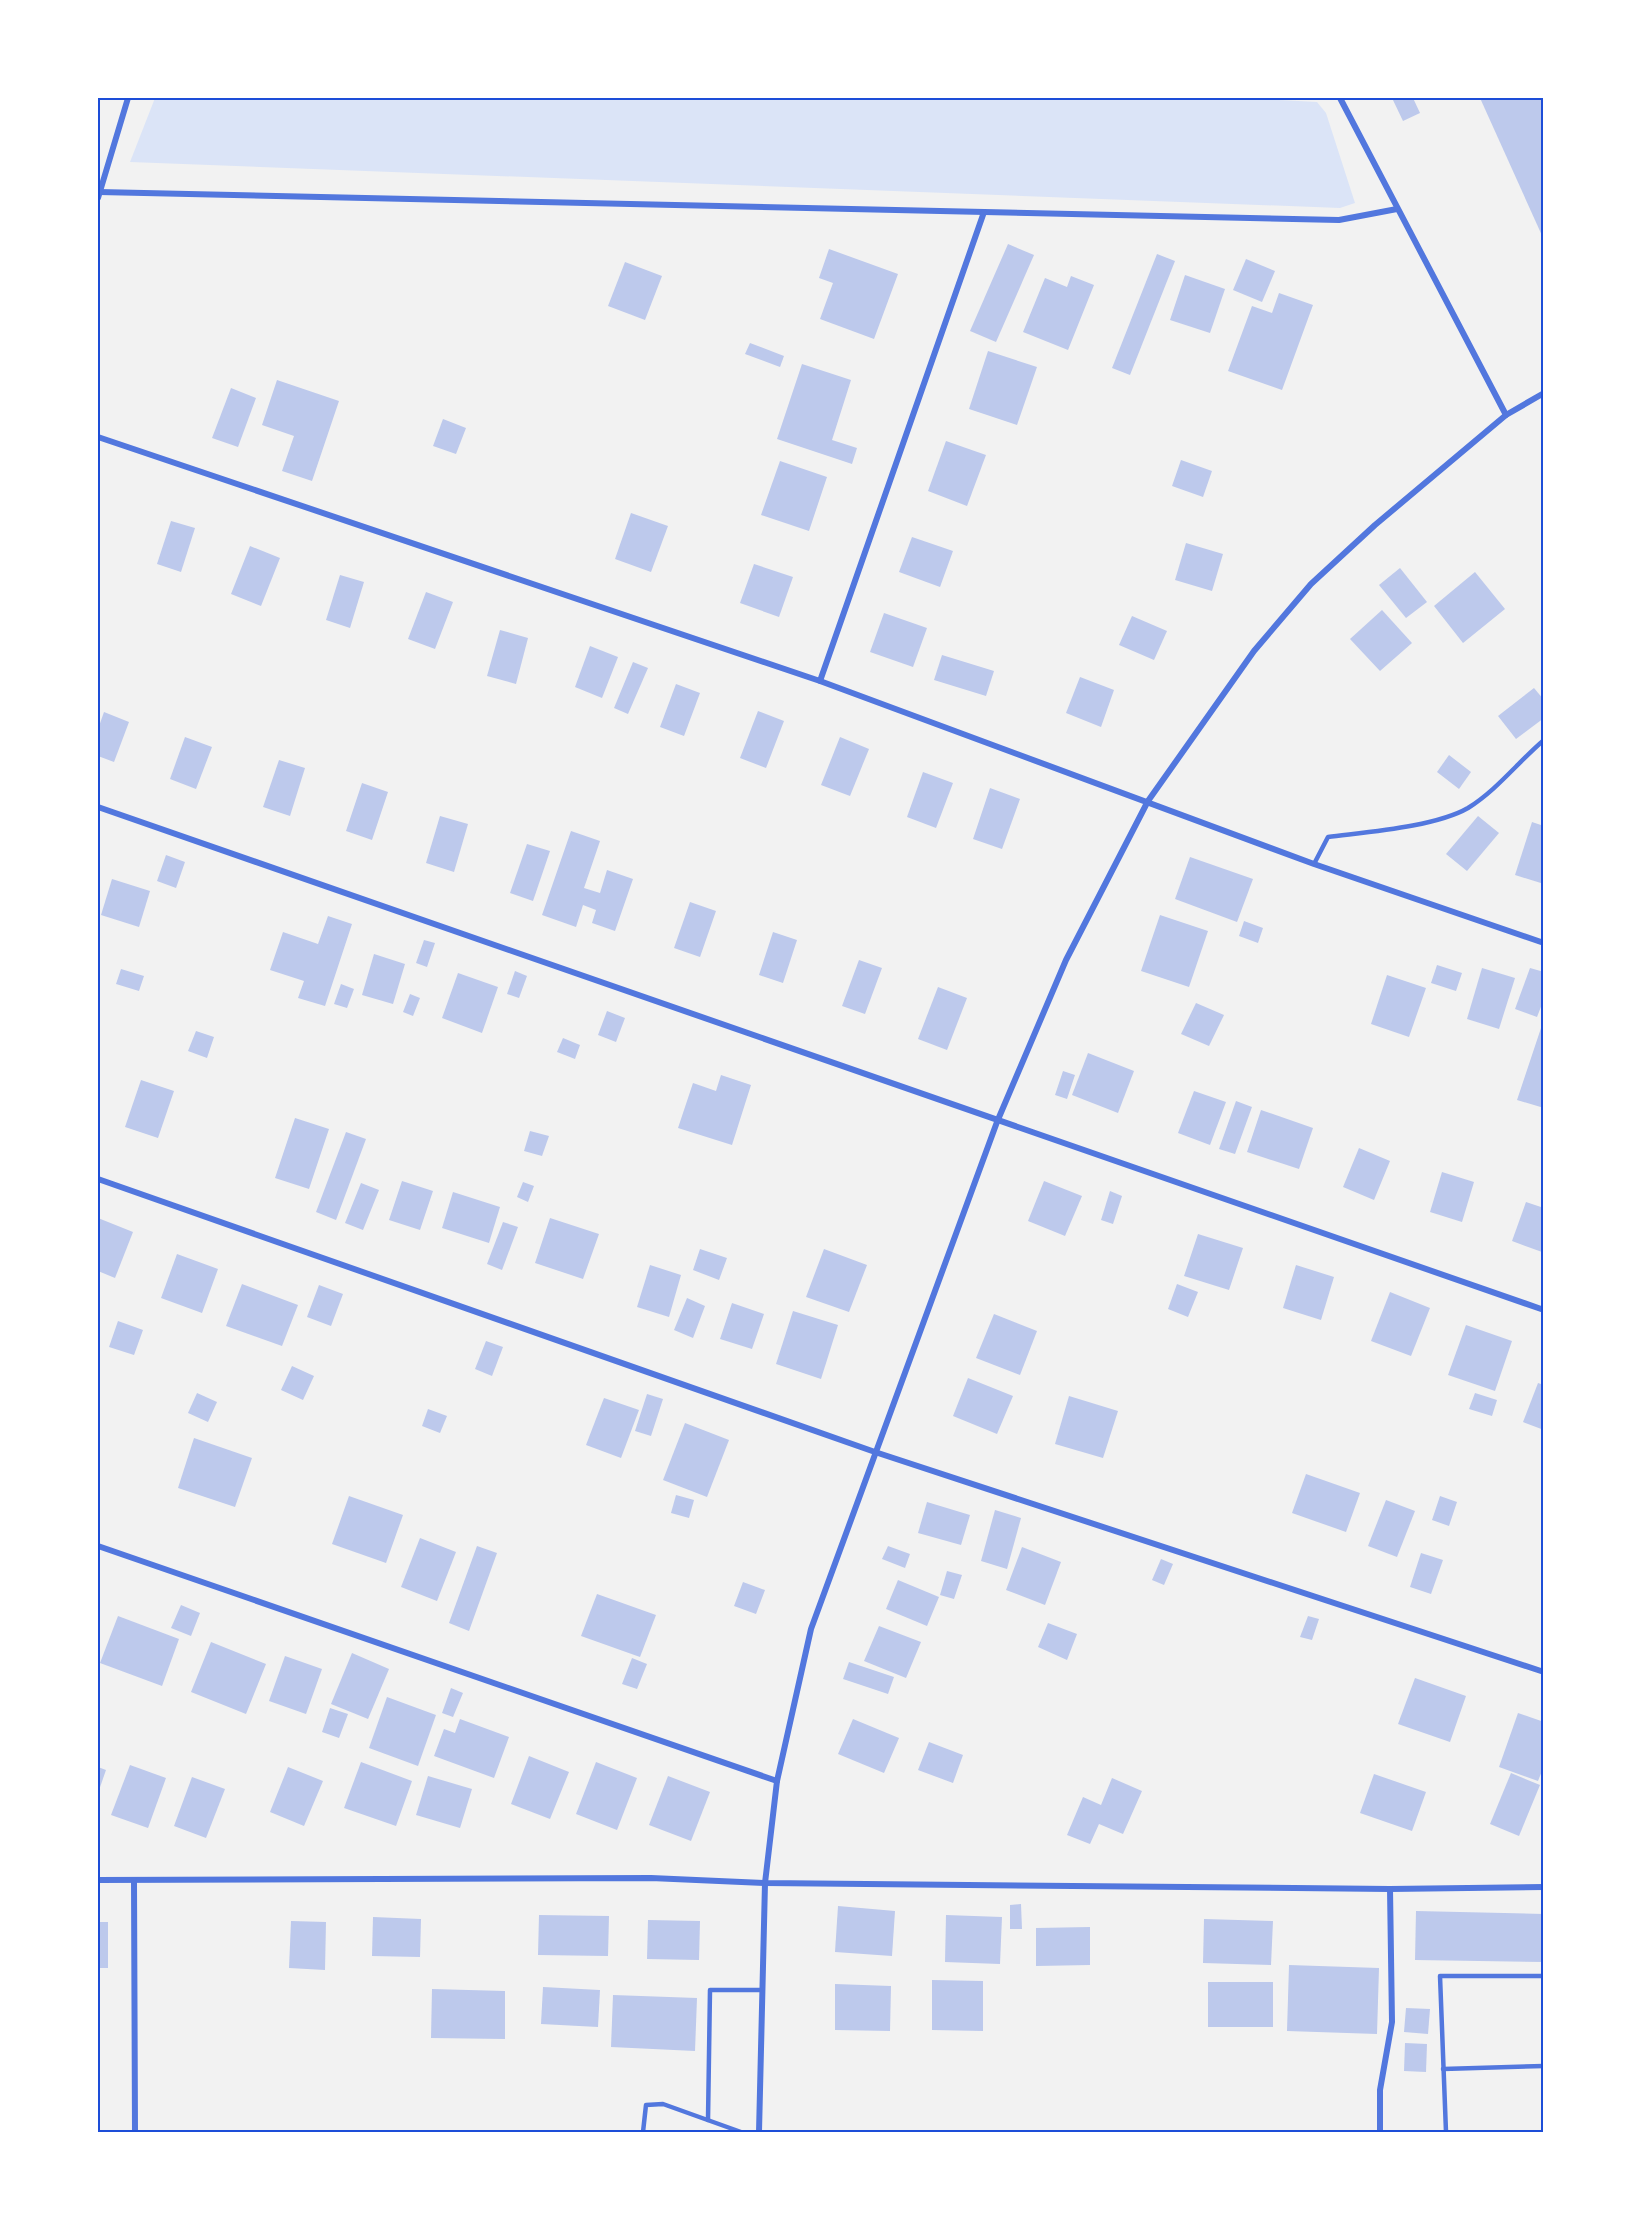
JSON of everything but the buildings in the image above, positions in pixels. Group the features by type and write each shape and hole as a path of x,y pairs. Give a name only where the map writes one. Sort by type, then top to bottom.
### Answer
{"street":[{"path":"128,98 98,195 1339,220 1396,209"},
{"path":"1340,98 1396,209 1506,415"},
{"path":"820,681 984,212"},
{"path":"759,2133 765,1883 777,1781 811,1629 997,1122 1066,960 1148,801 1254,651 1311,584 1375,525 1506,415 1544,393"},
{"path":"98,437 820,681 1314,864 1544,943"},
{"path":"98,807 997,1122 1544,1310"},
{"path":"98,1179 875,1452 1544,1672"},
{"path":"98,1546 777,1781"},
{"path":"98,1881 651,1878 765,1883 1390,1889 1544,1887"},
{"path":"134,1881 135,2133"},
{"path":"1380,2133 1380,2090 1392,2022 1390,1889"}],"lane":[{"path":"1314,864 1328,837 1429,821 1466,809 1493,789 1544,740"},
{"path":"1446,2133 1440,1976 1544,1976"},
{"path":"708,2120 710,1990 762,1990"},
{"path":"1443,2069 1544,2066"},
{"path":"643,2133 646,2104 663,2104 741,2133"}],"shaded area":[{"path":"155,98 1239,98 1317,102 1326,113 1355,203 1340,208 130,162"}]}
